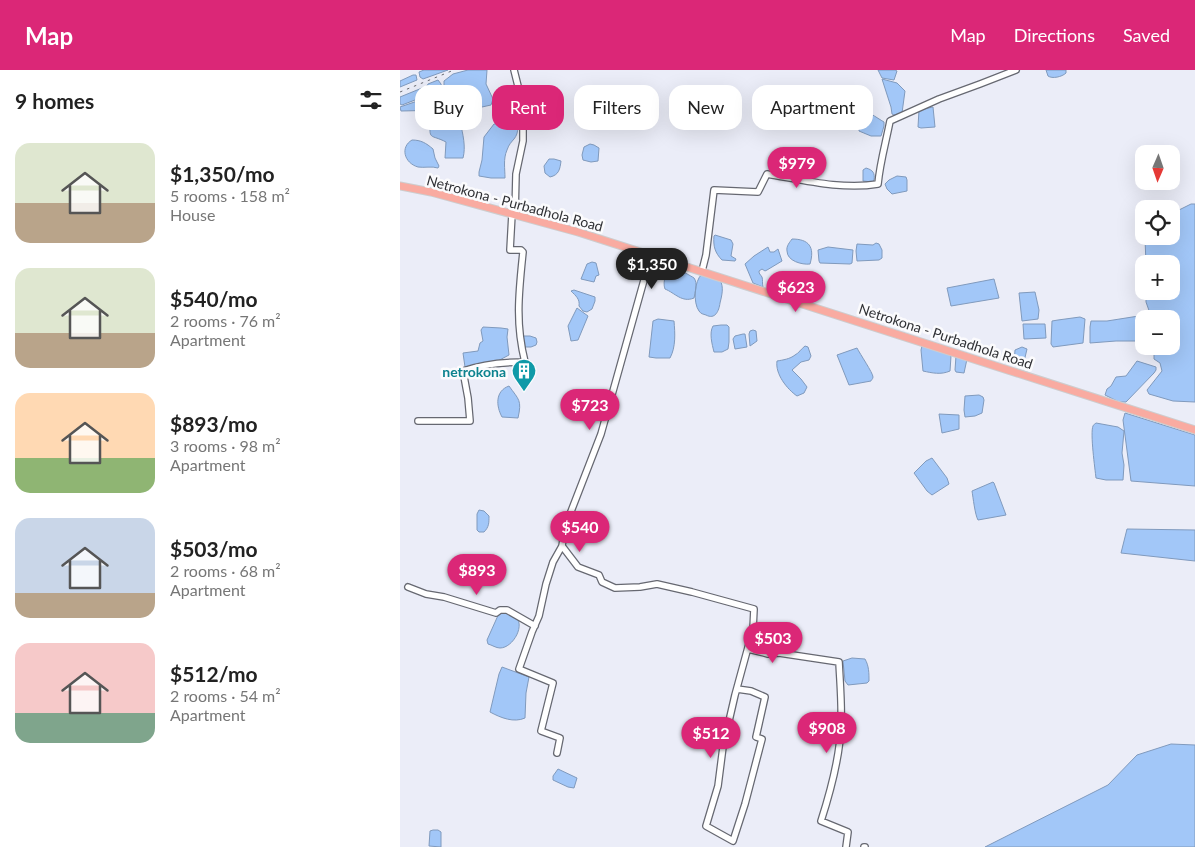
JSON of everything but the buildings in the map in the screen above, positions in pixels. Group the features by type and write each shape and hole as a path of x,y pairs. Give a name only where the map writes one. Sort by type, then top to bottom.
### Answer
{"main road":[{"name":"Netrokona - Purbadhola Road","path":"400,186 432,192 578,232 1195,430"}],"street":[{"path":"418,421 470,421 463,372 496,364 525,362 521,346 518,312 519,286 524,252 521,250 510,250 516,174 523,141 523,112 514,70"},
{"path":"702,271 714,190 758,192 767,174 840,185 864,186 878,184 880,165 890,121 939,99 1016,70"},
{"path":"557,753 560,738 541,731 553,683 519,669 539,616 552,562 562,546 565,527 600,434 651,255"},
{"path":"562,546 578,567 599,575 602,582 614,588 657,584 754,609 753,629 737,689 723,747 718,786 706,826 733,841 762,739 756,737 765,697 737,689"},
{"path":"408,587 426,594 444,597 496,613 500,610 507,610 535,626"},
{"path":"748,649 768,654 779,653 839,662 841,725 833,778 821,820 848,832 846,847"}],"water":[{"path":"424,70 448,70 423,79 420,77 419,72"},
{"path":"468,70 487,70 486,84 492,97 491,105 482,107 482,85 444,85 444,81 453,74"},
{"path":"878,70 897,71 894,80 882,78"},
{"path":"1046,70 1066,70 1066,73 1052,77 1048,76"},
{"path":"416,75 417,80 400,87 400,81"},
{"path":"882,79 897,83 905,91 902,113 892,114"},
{"path":"438,80 441,85 428,85"},
{"path":"415,91 415,100 402,105 400,104 400,97"},
{"path":"415,102 415,111 401,111 400,107"},
{"path":"933,107 935,127 918,127 919,110"},
{"path":"873,115 884,122 881,136 871,136 859,131 873,130"},
{"path":"492,127 492,130 517,130 516,137 506,153 504,164 505,178 479,176 484,137"},
{"path":"462,130 464,145 463,158 445,158 446,142 432,136 430,131"},
{"path":"412,140 423,142 433,149 438,168 418,167 409,162 405,151 408,143"},
{"path":"590,144 599,148 598,161 583,160 584,147"},
{"path":"549,159 561,161 558,171 550,177 545,173 544,166"},
{"path":"866,168 874,174 872,182 863,181 863,170"},
{"path":"897,176 906,177 907,191 892,194 885,184"},
{"path":"1195,204 1195,402 1173,401 1149,394 1147,390 1162,371 1160,363 1154,359 1154,355 1180,355 1180,310 1149,310 1146,300 1180,300 1180,255 1146,255 1145,245 1180,245 1180,210"},
{"path":"715,235 731,240 733,244 731,256 736,259 735,261 722,260 714,246"},
{"path":"792,239 798,239 809,245 812,253 810,264 799,263 789,257 787,247"},
{"path":"857,244 873,245 879,244 882,250 882,258 879,260 857,261"},
{"path":"768,247 770,252 778,249 782,261 765,271 762,269 759,271 763,287 753,283 745,264"},
{"path":"828,247 853,250 852,263 820,263 818,250"},
{"path":"596,263 599,275 596,276 594,282 581,279 587,264"},
{"path":"670,264 694,278 696,285 694,298 682,298 665,289 664,280"},
{"path":"702,274 720,280 722,285 719,309 714,316 701,313 697,307 695,292 697,282"},
{"path":"994,279 999,298 951,306 947,288"},
{"path":"574,290 595,297 592,309 587,312 583,311 579,306 579,301 571,291"},
{"path":"1035,292 1039,310 1038,319 1022,321 1019,293"},
{"path":"577,308 588,316 578,340 571,341 568,326"},
{"path":"1080,317 1085,319 1083,343 1053,347 1051,344 1052,321"},
{"path":"1135,317 1135,341 1090,343 1091,321 1107,321"},
{"path":"658,319 674,321 674,345 670,358 649,357 653,321"},
{"path":"1023,324 1045,324 1046,338 1024,339"},
{"path":"713,326 729,327 728,349 722,352 714,352 711,332"},
{"path":"483,327 508,329 509,355 494,363 465,367 463,353 478,351 480,343 483,341 481,330"},
{"path":"753,330 756,331 757,341 750,346 749,334"},
{"path":"745,334 747,347 735,349 733,339 735,336"},
{"path":"521,336 536,338 536,345 524,347"},
{"path":"805,346 808,347 811,356 809,360 801,362 792,370 807,387 804,393 797,396 782,381 777,361 793,356"},
{"path":"922,346 947,353 951,356 950,371 933,373 923,371"},
{"path":"1022,347 1027,349 1023,366 1014,365 1015,350"},
{"path":"857,348 873,378 871,381 849,385 837,355"},
{"path":"956,356 967,359 964,373 956,372 955,370"},
{"path":"1137,361 1156,367 1156,370 1126,402 1119,402 1105,395 1116,377 1126,376"},
{"path":"509,386 519,400 518,418 502,417 499,408 499,395 504,388"},
{"path":"979,395 984,400 982,413 965,417 965,396"},
{"path":"1125,413 1195,435 1195,486 1131,481 1123,420"},
{"path":"939,414 959,415 959,429 942,433"},
{"path":"1096,423 1118,427 1124,431 1122,453 1124,465 1123,480 1096,478 1092,430"},
{"path":"932,458 947,478 949,484 932,495 914,473 926,461"},
{"path":"993,482 1006,515 978,520 972,491"},
{"path":"479,510 484,511 489,516 488,525 484,532 477,530 477,514"},
{"path":"1127,529 1195,530 1195,561 1121,553"},
{"path":"503,610 518,619 519,629 510,644 498,648 488,644 487,640 500,611"},
{"path":"852,658 865,659 869,672 869,681 867,683 848,685 845,681 843,661"},
{"path":"502,667 529,677 525,718 508,719 490,712"},
{"path":"1171,744 1195,745 1195,847 985,847 1108,785 1137,755"},
{"path":"558,769 577,778 574,788 553,780 553,776"},
{"path":"430,831 441,832 441,847 429,846"}],"railway":[{"path":"400,92 454,70"}],"place":[{"name":"netrokona","path":"524,392"}]}
